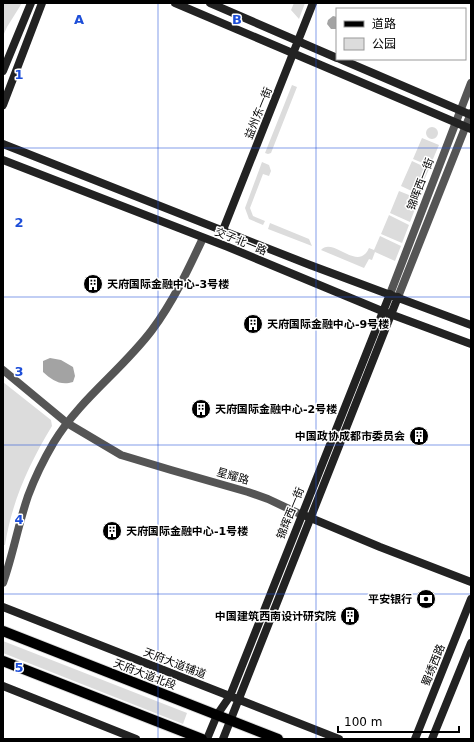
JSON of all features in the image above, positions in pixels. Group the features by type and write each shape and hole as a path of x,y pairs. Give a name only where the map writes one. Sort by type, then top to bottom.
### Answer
{"main road":[{"name":"天府大道北段","path":"3,631 278,739"},
{"path":"3,661 202,739"}],"street":[{"path":"3,71 31,3"},
{"path":"3,105 42,3"},
{"path":"175,3 468,127"},
{"path":"210,3 336,57"},
{"name":"益州东一街","path":"223,230 313,3"},
{"path":"343,60 460,111 471,114"},
{"name":"锦晖西一街","path":"390,294 471,83"},
{"name":"锦晖西一街","path":"398,297 468,127 471,114"},
{"name":"交子北一路","path":"3,144 310,265 471,325"},
{"name":"交子北一路","path":"3,160 203,238 382,311 471,344"},
{"path":"3,584 26,504 36,476 55,440 67,423 99,386 122,364 152,330 174,297 203,238"},
{"name":"锦辉西一街","path":"207,739 217,715 230,696 390,294"},
{"name":"锦辉西一街","path":"223,739 398,297"},
{"name":"星耀路","path":"3,370 67,423 121,454 268,499 302,515 380,547 471,582"},
{"name":"蜀绣西路","path":"415,739 471,599"},
{"name":"天府大道辅道","path":"3,607 339,739"},
{"path":"432,739 471,643"},
{"path":"3,686 136,739"}],"green space":[{"path":"3,3 22,3 3,36"},
{"path":"294,3 305,3 299,19 291,10"},
{"path":"292,85 297,87 271,153 265,153"},
{"path":"430,127 434,127 438,133 434,139 430,139 426,135 426,131"},
{"path":"422,138 439,145 430,166 413,159"},
{"path":"412,161 429,169 418,194 401,186"},
{"path":"262,162 269,165 271,171 269,176 263,174 250,208 253,216 265,221 263,225 249,219 245,208"},
{"path":"399,191 419,199 410,222 390,213"},
{"path":"389,215 409,225 402,243 381,234"},
{"path":"270,223 309,239 312,246 268,229"},
{"path":"380,236 401,246 395,261 375,252 372,260 369,259 364,268 321,250 326,247 332,247 352,256 359,257 364,255 369,248 374,250"},
{"path":"3,382 51,420 52,426 22,483 12,513 5,545 3,545"},
{"path":"3,641 187,713 183,724 3,653"}],"shaded area":[{"path":"333,16 336,17 336,29 331,29 327,24 328,20"},
{"path":"50,358 61,360 73,367 75,376 73,382 56,382 43,372 43,361"}],"place":[{"name":"天府国际金融中心-3号楼","path":"93,284"},
{"name":"天府国际金融中心-9号楼","path":"253,324"},
{"name":"天府国际金融中心-2号楼","path":"201,409"},
{"name":"中国政协成都市委员会","path":"419,436"},
{"name":"天府国际金融中心-1号楼","path":"112,531"},
{"name":"平安银行","path":"426,599"},
{"name":"中国建筑西南设计研究院","path":"350,616"}]}
